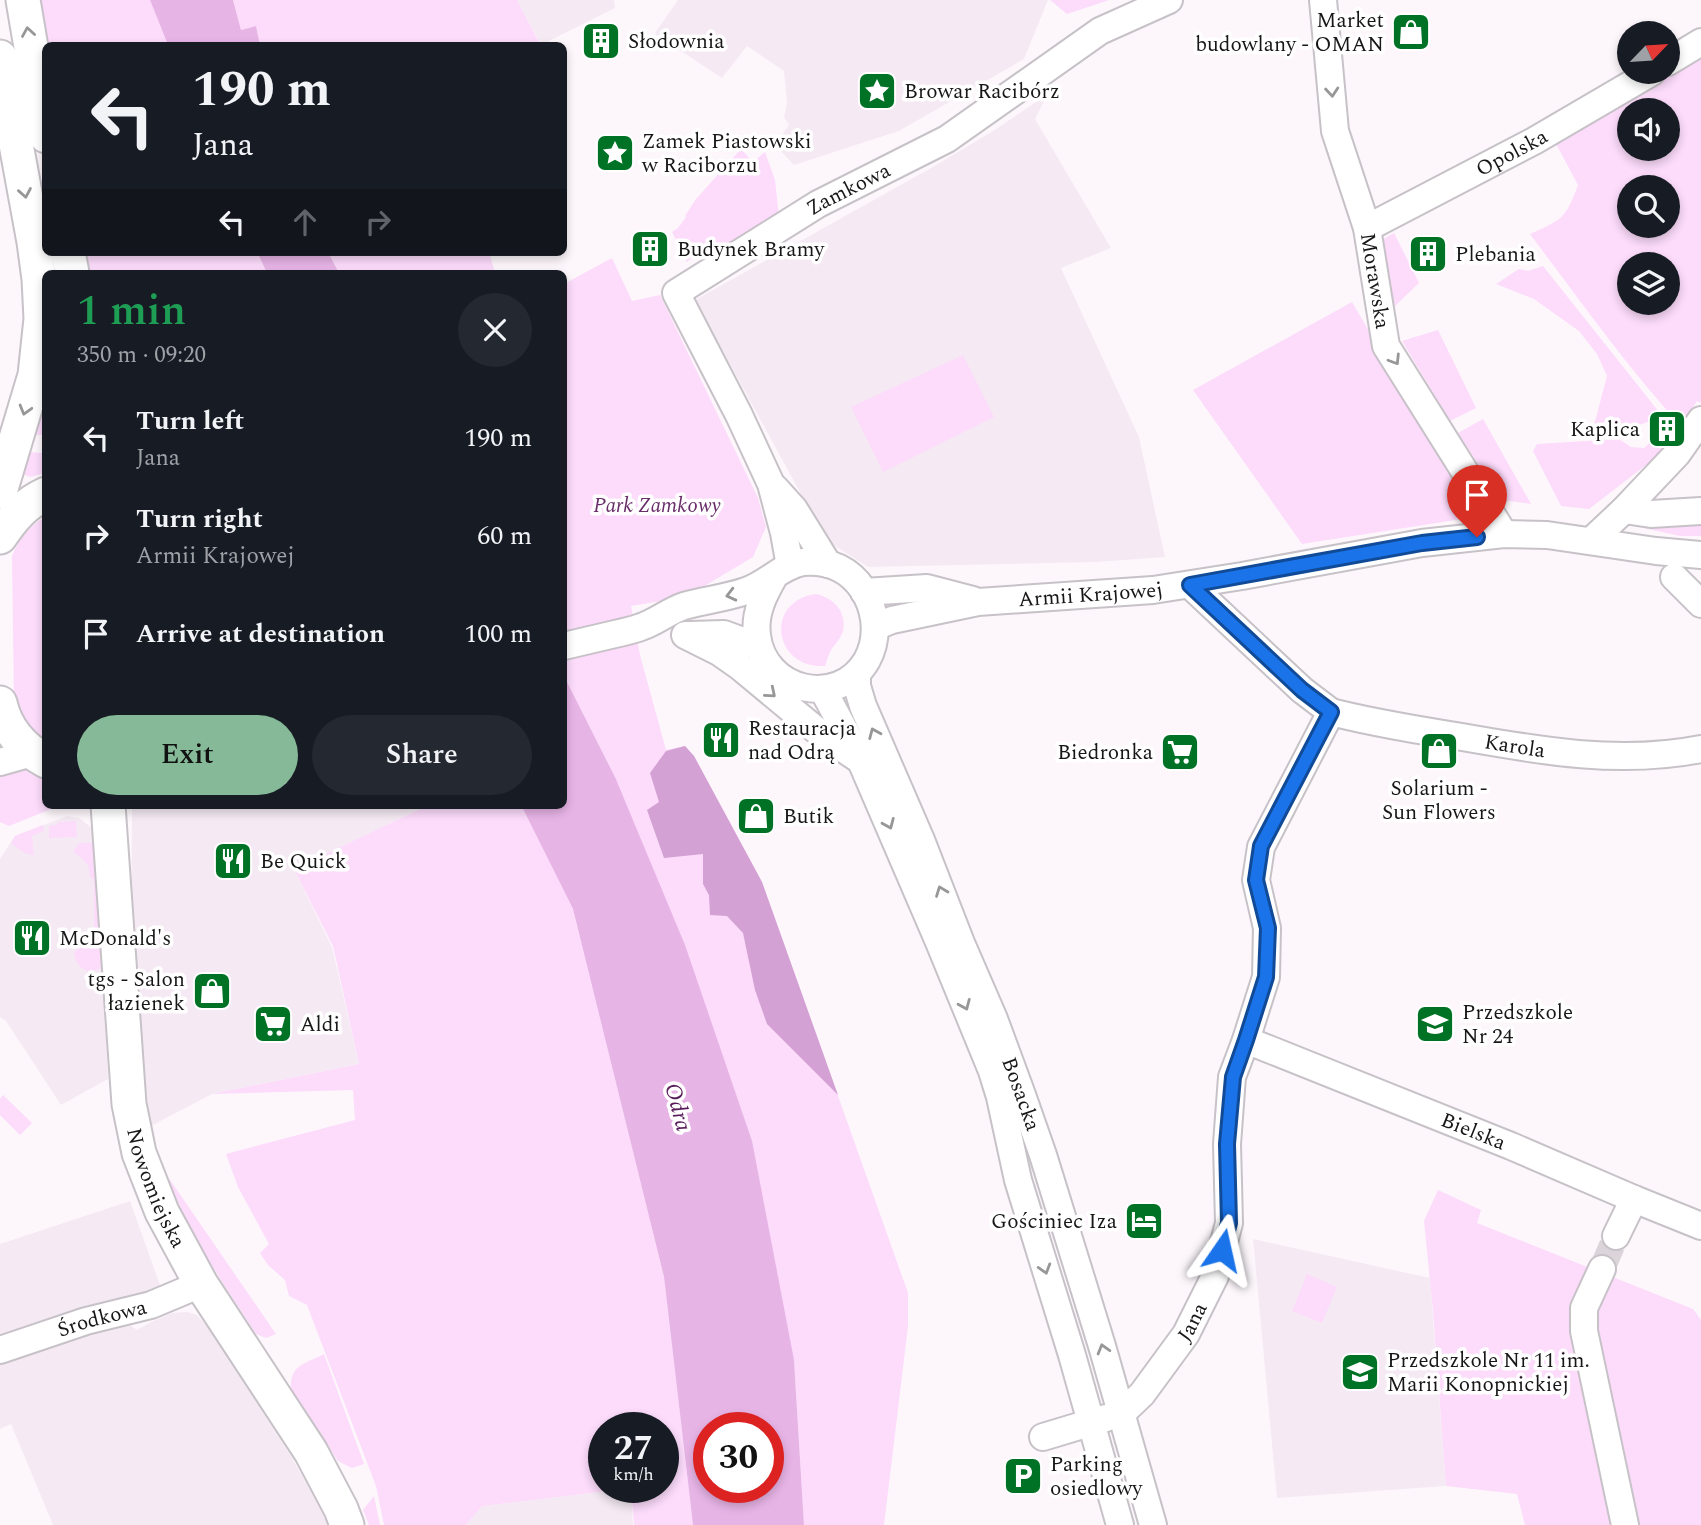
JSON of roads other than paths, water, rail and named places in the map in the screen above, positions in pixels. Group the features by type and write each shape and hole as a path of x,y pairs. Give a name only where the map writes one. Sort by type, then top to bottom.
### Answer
{"main road":[{"path":"23,0 42,112"},
{"path":"0,57 6,127 34,242 41,319 35,375 0,490"},
{"path":"0,537 21,509 42,494"},
{"path":"0,704 13,734 39,757"},
{"name":"Nowomiejska","path":"108,809 129,1104 139,1153 162,1212 201,1284 311,1452 347,1525"}],"street":[{"name":"Zamkowa","path":"783,570 784,533 771,484 676,293 818,204 947,139 1100,31 1169,0"},
{"name":"Morawska","path":"1323,0 1335,131 1367,228 1386,346 1504,534"},
{"path":"1680,54 1701,41"},
{"name":"Opolska","path":"1367,228 1534,141 1631,84"},
{"path":"1591,541 1677,454 1701,420"},
{"name":"Zamkowa","path":"771,484 794,509 828,564"},
{"path":"0,490 42,492"},
{"path":"1624,510 1651,514 1701,511"},
{"name":"Armii Krajowej","path":"875,627 892,620 978,602 1153,590 1422,543 1504,534 1547,535 1701,555"},
{"path":"567,645 640,628 683,607 734,595 757,587 783,570 803,562 815,562 828,564 849,574 870,603 875,637 869,657 857,674 842,684 823,690 800,686 782,678 759,647 759,608 766,590 783,570"},
{"path":"1674,577 1701,604"},
{"path":"1190,585 1302,690 1331,712"},
{"name":"Armii Krajowej","path":"864,592 927,589 978,602"},
{"path":"640,628 685,635 724,634 759,647"},
{"path":"685,635 719,652 739,666 821,734 862,761"},
{"name":"Bosacka","path":"857,674 857,686 863,706 994,1019 1043,1155 1102,1346 1153,1525"},
{"name":"Bosacka","path":"823,690 862,761 992,1071 1018,1180 1072,1355 1120,1525"},
{"name":"Karola","path":"1331,712 1465,738 1578,755 1614,757 1701,749"},
{"name":"Jana","path":"1121,1415 1142,1394 1186,1334 1215,1276 1229,1223 1227,1144 1233,1077 1266,977 1268,928 1256,880 1261,846 1331,712"},
{"path":"0,762 39,757"},
{"name":"Bielska","path":"1246,1040 1511,1146 1701,1226"},
{"path":"1616,1236 1633,1199"},
{"path":"1602,1269 1584,1308 1584,1332 1625,1525"},
{"name":"Środkowa","path":"0,1350 86,1321 166,1300 201,1284"},
{"path":"1043,1437 1121,1415"}],"water":[{"path":"150,0 233,0 241,30 256,26 259,42 167,42"},
{"path":"259,256 330,256 337,270 266,270"},
{"name":"Odra","path":"567,682 615,777 685,945 752,1141 794,1360 804,1525 693,1525 664,1277 573,909 523,809 567,809"}],"tunnel":[{"path":"1602,1269 1616,1236"}],"place":[{"name":"Market budowlany - OMAN","path":"1411,32"},
{"name":"Słodownia","path":"601,41"},
{"name":"Browar Racibórz","path":"877,91"},
{"name":"Zamek Piastowski w Raciborzu","path":"615,153"},
{"name":"Budynek Bramy","path":"650,249"},
{"name":"Plebania","path":"1428,254"},
{"name":"Kaplica","path":"1667,429"},
{"name":"Restauracja nad Odrą","path":"721,740"},
{"name":"Solarium - Sun Flowers","path":"1439,751"},
{"name":"Biedronka","path":"1180,752"},
{"name":"Butik","path":"756,816"},
{"name":"Be Quick","path":"233,861"},
{"name":"McDonald's","path":"32,938"},
{"name":"tgs - Salon łazienek","path":"212,991"},
{"name":"Aldi","path":"273,1024"},
{"name":"Przedszkole Nr 24","path":"1435,1024"},
{"name":"Gościniec Iza","path":"1144,1221"},
{"name":"Przedszkole Nr 11 im. Marii Konopnickiej","path":"1360,1372"},
{"name":"Parking osiedlowy","path":"1023,1476"}],"park label":[{"name":"Park Zamkowy","path":"657,505"}]}
